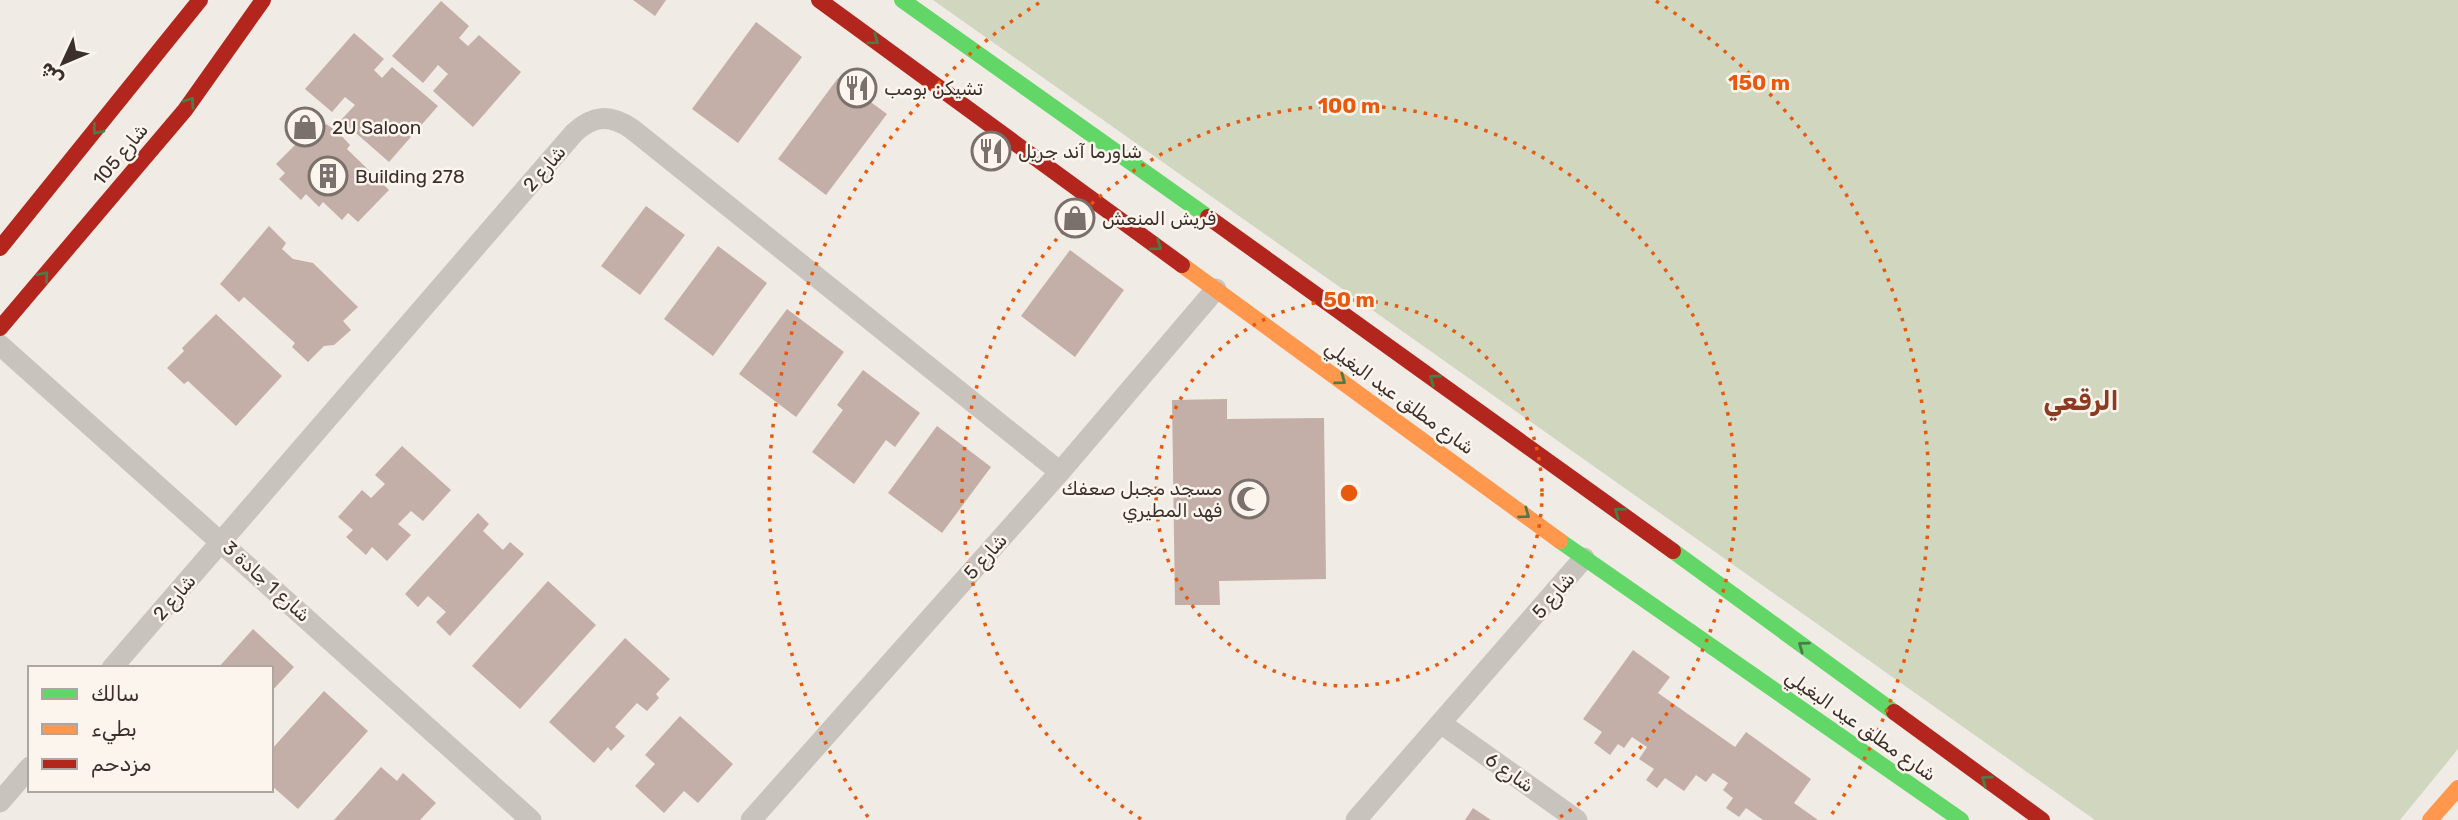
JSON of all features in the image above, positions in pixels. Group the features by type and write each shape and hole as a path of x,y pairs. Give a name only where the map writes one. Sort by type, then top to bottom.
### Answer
{"street":[{"name":"شارع 105","path":"0,248 200,0"},
{"name":"شارع 105","path":"0,328 185,110 263,0"},
{"name":"شارع مطلق عيد البغيلي","path":"819,0 1584,558 1961,820"},
{"name":"شارع مطلق عيد البغيلي","path":"902,0 1524,442 2042,820"},
{"name":"شارع 2","path":"114,666 574,133 586,122 602,117 618,120 632,129 1060,472"},
{"name":"شارع 5","path":"751,820 1060,472 1216,289"},
{"name":"شارع 1 جادة 3","path":"0,345 531,820"},
{"name":"شارع 5","path":"1356,820 1584,558"},
{"name":"شارع 6","path":"1442,724 1577,820"},
{"path":"0,802 28,769"},
{"path":"2430,820 2458,788"}],"green space":[{"path":"933,0 2458,0 2458,749 2400,820 2095,820"}],"building":[{"path":"633,0 666,0 655,16"},
{"path":"441,1 469,26 459,38 468,46 479,35 521,72 473,127 433,91 448,74 438,65 423,83 392,56"},
{"path":"756,22 802,57 738,143 692,109"},
{"path":"354,33 384,59 374,70 382,78 392,67 438,106 389,162 341,120 355,105 345,97 332,112 305,89"},
{"path":"838,78 887,114 826,195 778,159"},
{"name":"Building 278","path":"316,124 321,129 326,124 338,132 350,145 347,149 389,190 358,222 348,213 342,220 323,202 319,207 306,194 301,200 279,179 285,173 276,164"},
{"path":"646,206 685,235 640,295 601,266"},
{"path":"269,226 286,243 282,249 293,259 313,263 358,307 343,321 351,330 334,345 324,346 308,362 292,347 295,343 244,297 239,302 220,284"},
{"path":"718,246 767,283 713,356 664,319"},
{"path":"1070,250 1124,290 1075,357 1021,316"},
{"path":"787,309 844,352 796,417 739,374"},
{"path":"216,314 282,376 236,426 188,381 184,384 167,368 184,351 182,348"},
{"path":"863,370 920,413 895,447 886,440 854,484 812,452 843,410 837,405"},
{"name":"مسجد مجبل صعفك فهد المطيري","path":"1227,399 1227,419 1324,418 1326,579 1219,581 1220,605 1175,605 1172,400"},
{"path":"937,426 991,467 942,533 888,493"},
{"path":"402,446 451,490 423,521 411,511 398,524 411,535 387,561 372,547 366,555 346,537 353,530 338,517 362,490 371,498 385,484 375,475"},
{"path":"478,513 489,524 483,531 503,550 510,542 524,554 450,636 436,622 446,612 428,596 418,607 405,594"},
{"path":"548,581 596,625 520,709 472,666"},
{"path":"253,629 294,667 273,690 273,666 220,666"},
{"path":"625,638 670,679 656,694 659,698 647,711 637,703 615,727 625,736 611,751 608,747 594,763 549,722"},
{"path":"1633,650 1670,677 1658,693 1735,747 1746,732 1811,779 1794,803 1818,820 1763,820 1746,808 1739,817 1726,808 1733,798 1723,790 1728,783 1713,773 1706,782 1696,775 1684,791 1665,778 1657,788 1646,780 1654,769 1639,759 1647,747 1632,737 1624,748 1618,744 1610,755 1594,743 1602,732 1583,719"},
{"path":"324,691 368,731 298,809 273,787 273,748"},
{"path":"680,716 733,764 698,803 684,791 664,813 635,786 655,764 645,755"},
{"path":"381,767 397,781 403,773 436,803 420,820 334,820"},
{"path":"1473,808 1491,820 1465,820"}],"traffic: fast":[{"path":"902,0 1208,217"},
{"path":"1560,541 1961,820"},
{"path":"1673,551 1894,712"}],"traffic: slow":[{"path":"1182,265 1560,541"},
{"path":"2430,820 2458,788"}],"traffic: jam":[{"path":"0,248 200,0"},
{"path":"0,328 185,110 263,0"},
{"path":"819,0 1182,265"},
{"path":"1208,217 1673,551"},
{"path":"1894,712 2042,820"}],"place":[{"name":"تشيكن بومب","path":"857,88"},
{"name":"2U Saloon","path":"305,127"},
{"name":"شاورما آند جريل","path":"991,151"},
{"name":"Building 278","path":"328,176"},
{"name":"فريش المنعش","path":"1075,218"},
{"name":"مسجد مجبل صعفك فهد المطيري","path":"1249,499"}],"district":[{"name":"الرقعي","path":"2081,401"}]}
